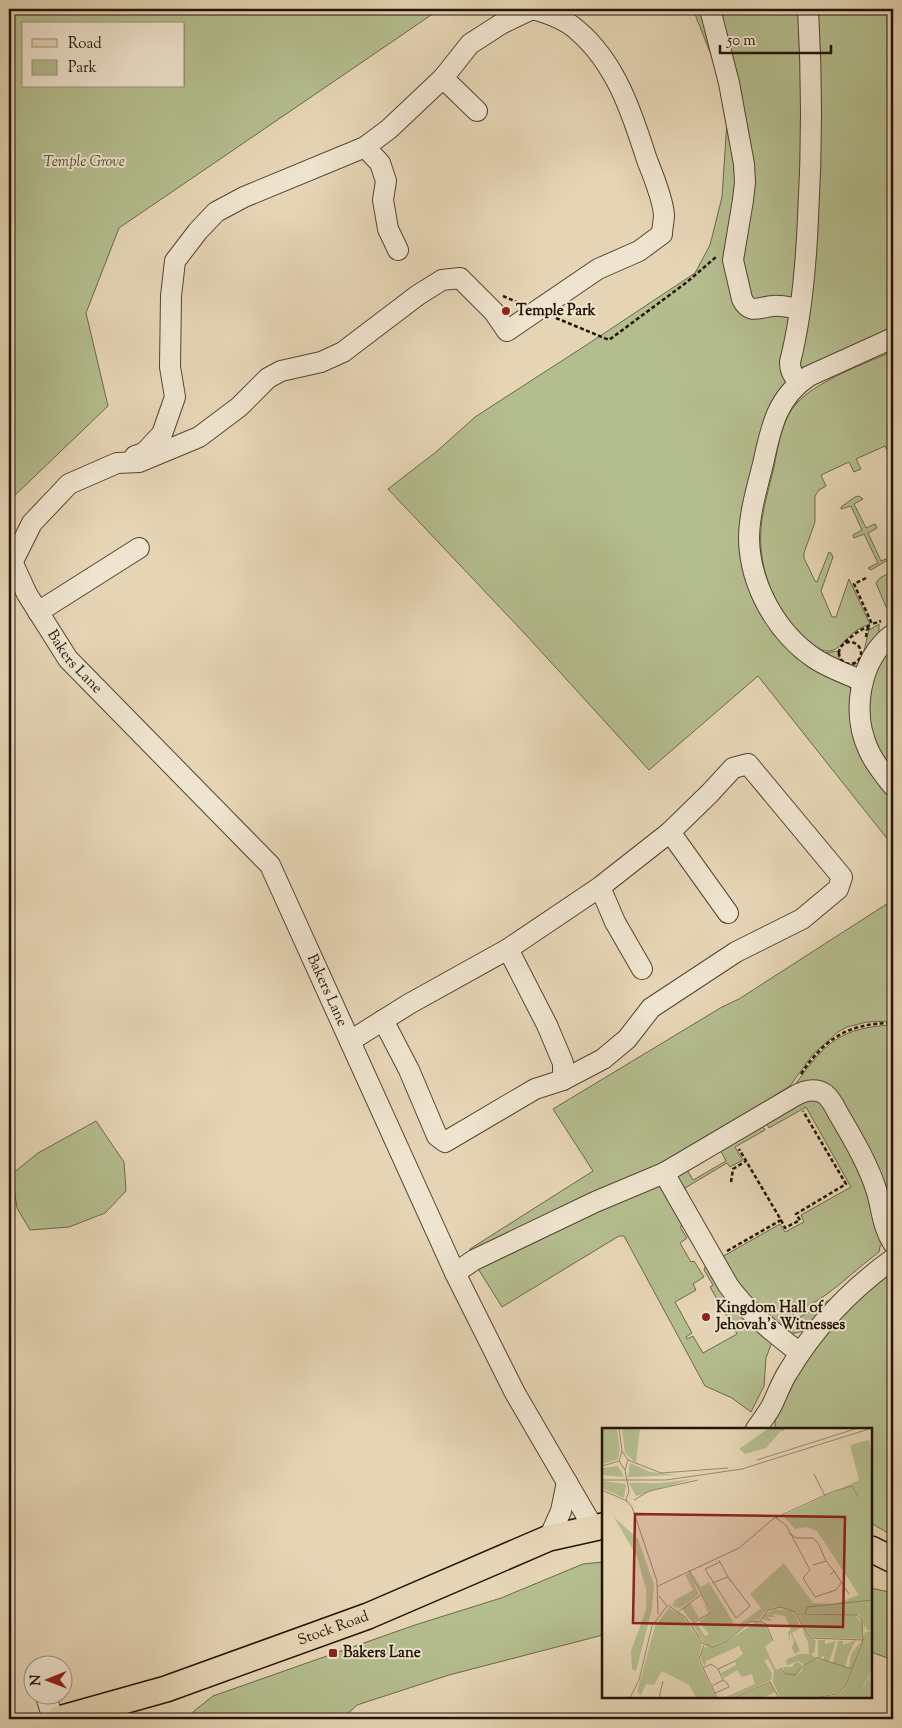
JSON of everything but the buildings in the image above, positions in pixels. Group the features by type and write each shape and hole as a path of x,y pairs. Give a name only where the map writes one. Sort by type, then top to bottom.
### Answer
{"main road":[{"name":"Stock Road","path":"59,1719 166,1689 368,1616 549,1538 598,1526"},
{"path":"872,1550 893,1560"}],"street":[{"path":"10,559 32,523 69,484 117,463 144,452 162,434 175,398 170,367 171,296 176,261 198,231 216,212 244,197 365,146 389,130 443,78 470,44 501,24 532,9 550,14 576,29 603,57 635,120 664,215 662,234 639,251 598,269 508,331 494,312 460,278 442,280 418,295 343,352 321,362 281,371 268,378 239,407 199,437 139,462 117,463"},
{"path":"710,9 729,83 744,164 743,200 733,260 742,299 744,305 755,309 772,306 800,309"},
{"path":"800,382 790,369 804,280 810,184 812,106 808,9"},
{"path":"443,78 477,111"},
{"path":"365,146 380,163 386,181 383,200 388,229 398,250"},
{"path":"863,680 815,658 788,636 761,593 753,566 749,539 750,525 771,427 778,408 800,382 893,338"},
{"path":"38,612 139,548"},
{"name":"Bakers Lane","path":"10,559 27,594 68,659 270,865 455,1273 515,1392 567,1482 598,1526"},
{"path":"889,626 863,680 860,706 862,733 869,751 875,763 893,786"},
{"path":"350,1041 383,1020 508,949 600,887 670,832 733,768 748,764 842,877 838,890 802,919 736,952 651,1008 626,1039 603,1059 563,1080 535,1090 445,1142 437,1136 410,1070 383,1020"},
{"path":"670,832 728,913"},
{"path":"600,887 615,922 642,969"},
{"path":"508,949 563,1063 563,1080"},
{"path":"455,1273 474,1260 577,1211 664,1173 802,1091 813,1090 827,1096 860,1152 869,1172 886,1196 885,1229 893,1243"},
{"path":"664,1173 728,1285 738,1298 778,1336 800,1353"},
{"path":"757,1428 771,1408 787,1374 815,1332 862,1282 893,1259"},
{"path":"770,1428 771,1408"},
{"path":"549,1538 561,1511 567,1482"},
{"path":"49,1706 53,1719"}],"path":[{"path":"548,315 609,340 687,282 721,253"},
{"path":"495,293 522,304"},
{"path":"866,578 854,584 872,624"},
{"path":"844,643 853,642 860,648 861,656 855,663 848,664 840,658 839,651 844,643 856,633 872,624 889,626"},
{"path":"798,1078 814,1055 839,1034 866,1025 893,1023"},
{"path":"746,1144 738,1148 785,1228 800,1220 796,1214 846,1184 803,1110 796,1114"},
{"path":"730,1182 733,1168 746,1161"},
{"path":"727,1252 781,1220"}],"green space":[{"name":"Temple Grove","path":"9,9 440,9 119,228 86,313 108,406 9,501"},
{"path":"693,9 707,9 733,114 739,299 797,311 790,376 779,397 751,582 851,689 880,782 893,798 893,846 758,676 649,770 527,636 388,489 436,452 475,417 695,273 710,245 722,197 727,121 717,70"},
{"path":"712,9 805,9 798,306 756,308 736,261 746,210"},
{"path":"812,9 893,9 893,332 795,373"},
{"path":"893,351 893,454 890,455 885,446 856,459 861,469 854,472 849,462 821,475 826,486 819,490 815,496 815,522 804,558 817,582 829,552 831,553 833,557 821,591 832,617 836,617 849,579 870,624 850,635 836,649 825,651 808,641 788,620 767,579 761,549 762,519 766,499 783,430 792,409 801,399 824,382"},
{"path":"859,496 863,499 854,504 866,528 875,524 877,528 868,533 881,561 891,557 871,570 868,568 878,563 864,534 854,538 853,535 862,530 851,506 841,509 841,507"},
{"path":"893,571 892,613 886,607 876,583 880,578"},
{"path":"879,624 879,635 859,666 853,669 825,653 838,651 839,659 843,663 852,665 857,663 863,654 869,630"},
{"path":"893,645 893,775 886,765 870,731 868,700 879,662"},
{"path":"893,900 893,1021 867,1022 847,1027 838,1032 813,1054 790,1086 685,1152 470,1255 470,1249 593,1171 553,1109 722,1007 739,999"},
{"path":"893,1025 893,1188 886,1189 854,1127 795,1085 815,1059 835,1040 859,1029"},
{"path":"805,1098 821,1101 857,1164 884,1243 880,1246 879,1252 840,1284 790,1317 779,1328 752,1304 720,1258 780,1224 785,1232 804,1222 801,1215 851,1187 806,1107 769,1128 765,1121"},
{"path":"96,1121 124,1162 126,1191 105,1213 69,1227 30,1230 17,1208 12,1174 38,1153"},
{"path":"763,1127 765,1130 735,1147 743,1160 730,1167 727,1163 685,1188 689,1199 676,1177 686,1168 693,1180 695,1179 726,1161 721,1151"},
{"path":"660,1185 685,1224 680,1227 687,1238 680,1243 691,1262 694,1261 704,1277 693,1284 696,1290 675,1302 692,1333 686,1337 687,1339 693,1336 703,1353 737,1334 710,1287 713,1285 704,1270 708,1264 772,1342 766,1358 764,1386 751,1412 732,1398 705,1386 624,1236 619,1236 502,1307 477,1267 601,1207"},
{"path":"893,1269 893,1536 872,1524 872,1428 775,1428 775,1418 795,1374 844,1310"},
{"path":"831,1299 817,1319 806,1329 792,1333 784,1332 795,1320"},
{"path":"602,1562 602,1635 449,1675 357,1705 342,1719 184,1719 213,1696 415,1625 501,1598 583,1564"},
{"path":"872,1588 893,1593 893,1660 872,1652"}],"place":[{"name":"Temple Park","path":"506,311"},
{"name":"Kingdom Hall of Jehovah's Witnesses","path":"706,1317"},
{"name":"Bakers Lane","path":"333,1653"}]}
